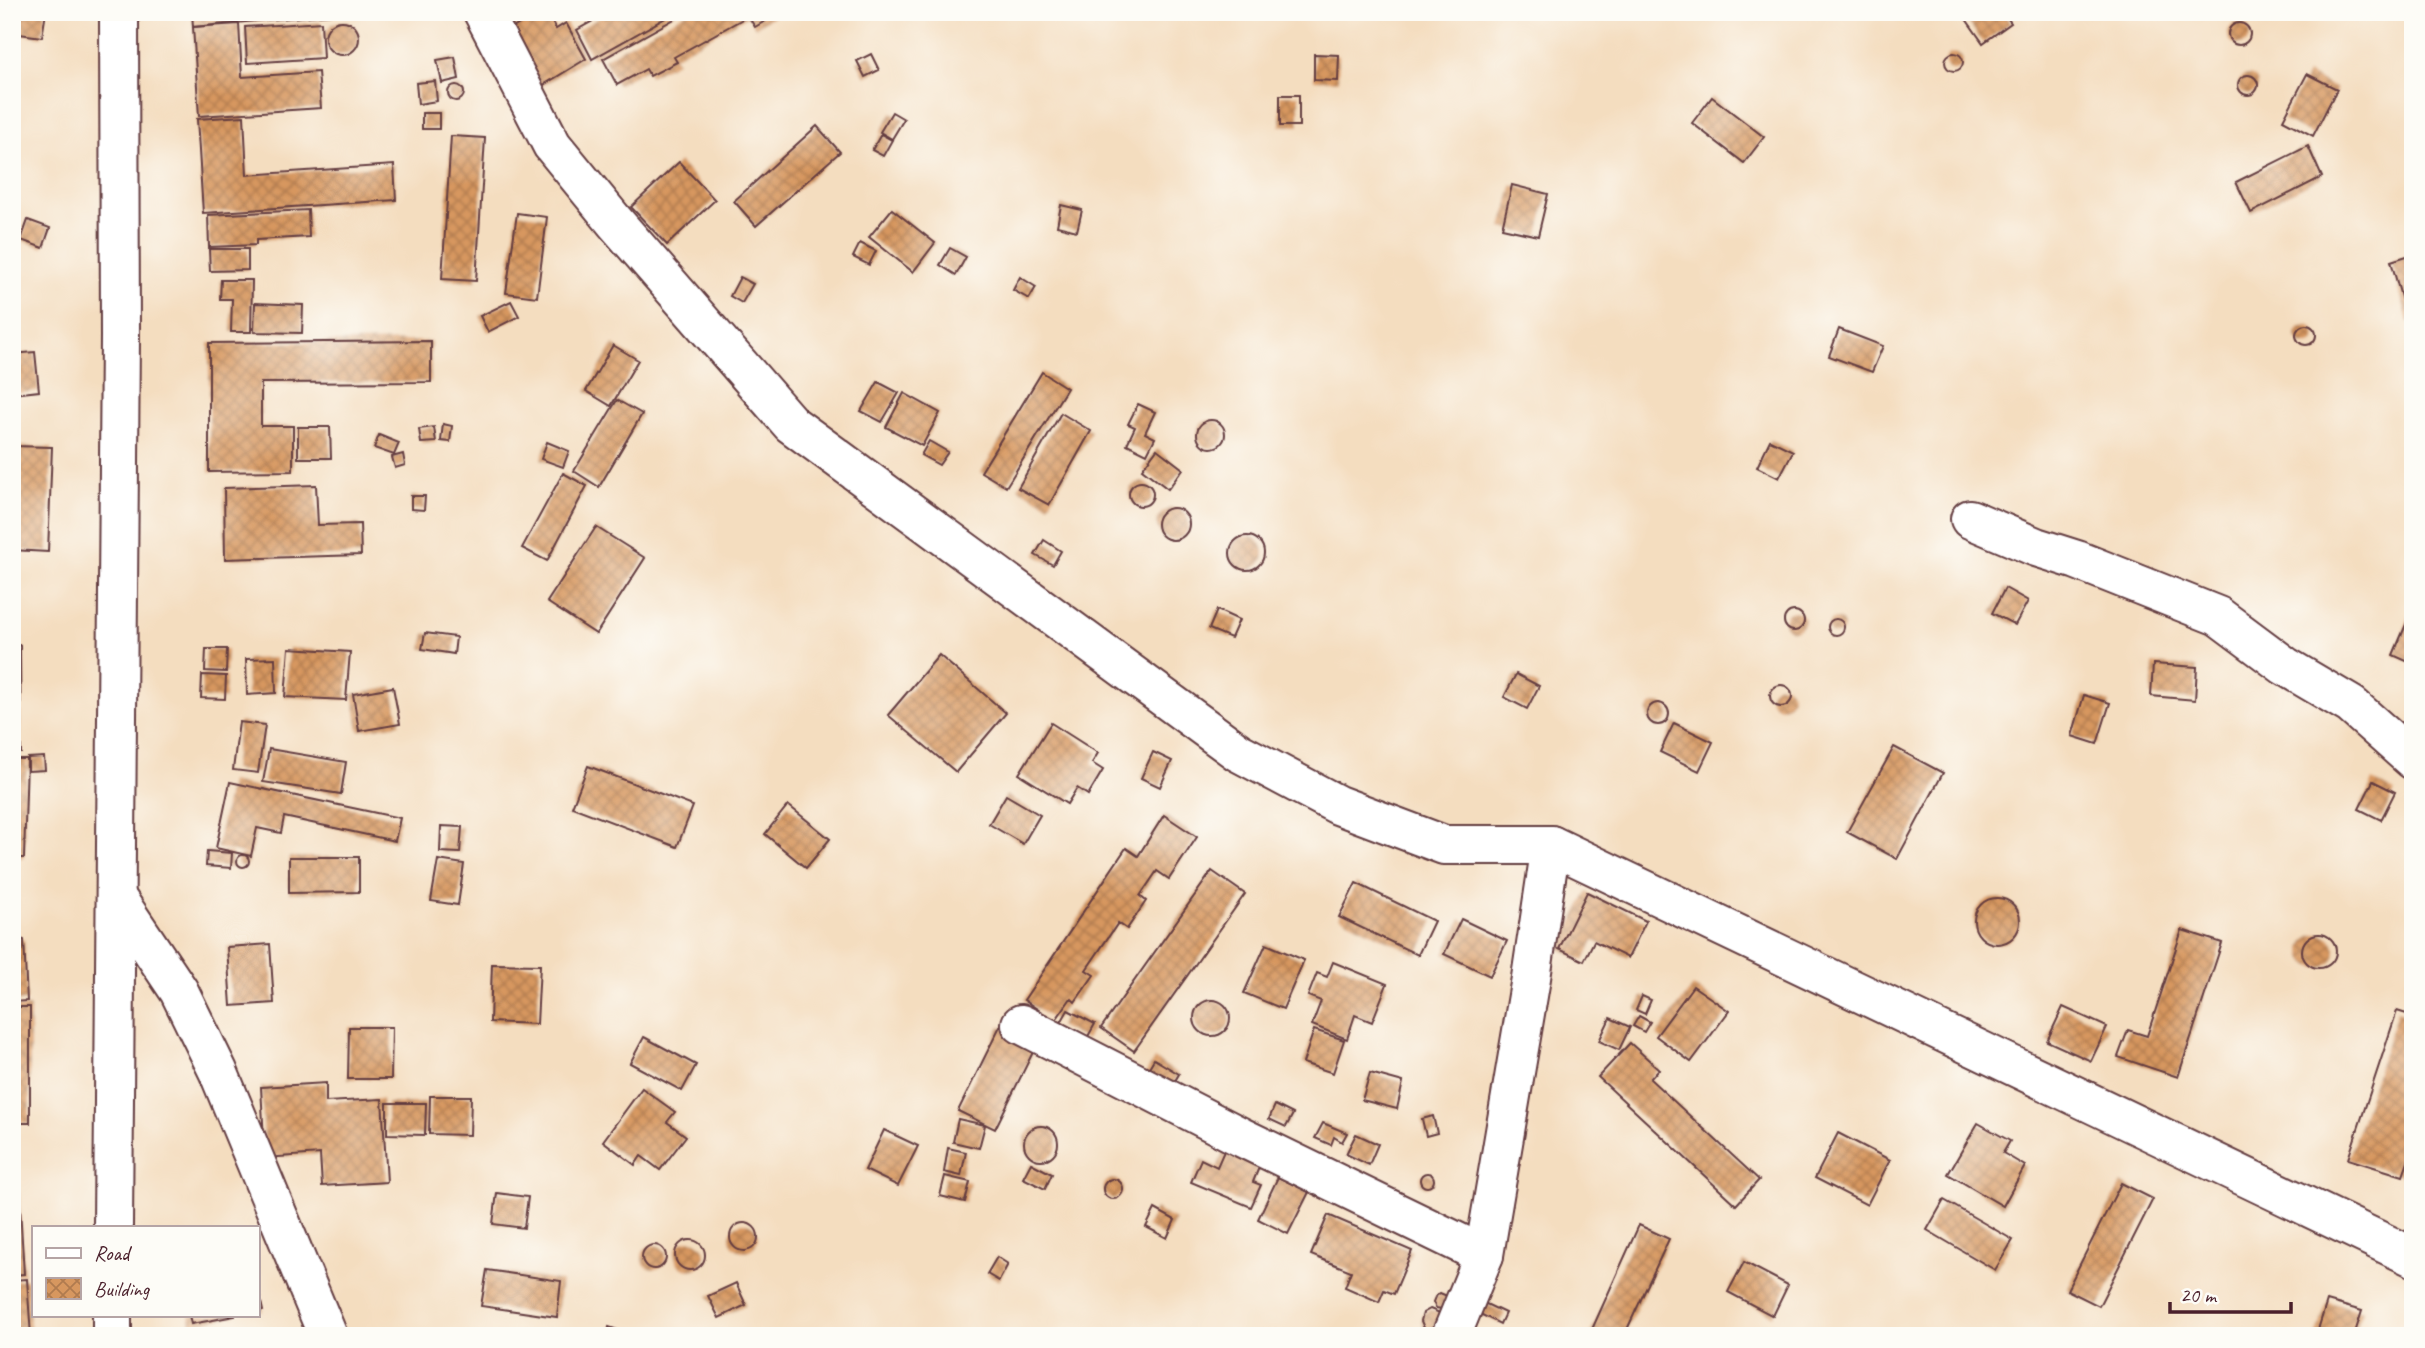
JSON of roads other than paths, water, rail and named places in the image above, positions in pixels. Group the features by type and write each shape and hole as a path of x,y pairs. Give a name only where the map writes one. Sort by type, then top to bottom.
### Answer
{"street":[{"path":"113,1226 120,349 119,12"},
{"path":"484,12 552,145 615,222 791,424 1238,752 1338,805 1444,845 1551,845 2413,1257"},
{"path":"1970,519 2218,616 2286,666 2351,705 2413,760"},
{"path":"1451,1336 1484,1255 1551,845"},
{"path":"116,897 178,991 218,1071 328,1336"},
{"path":"1021,1024 1241,1137 1484,1255"},
{"path":"112,1316 112,1336"}]}
